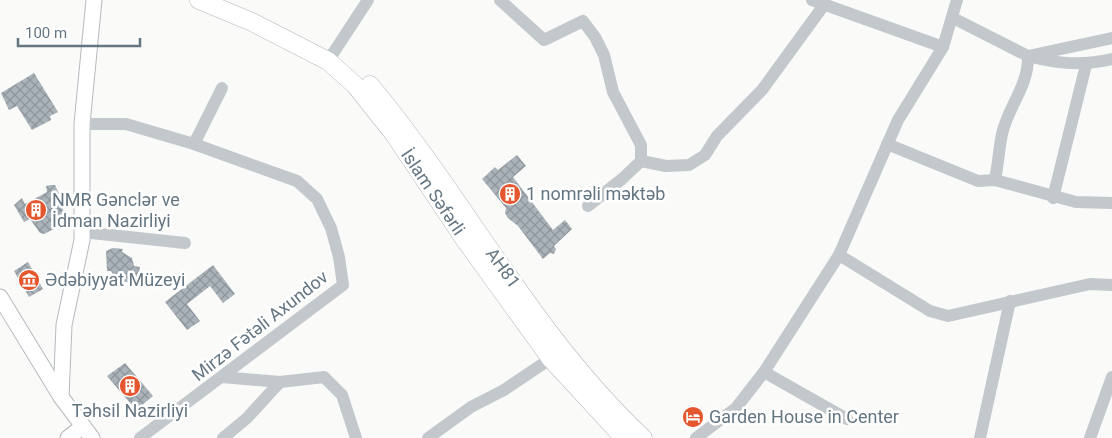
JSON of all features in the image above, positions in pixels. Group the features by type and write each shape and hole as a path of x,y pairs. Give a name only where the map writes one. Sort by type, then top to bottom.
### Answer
{"highway":[{"path":"199,0 331,56"},
{"name":"AH81","path":"220,0 254,13 331,56 362,76 403,124 556,354 642,438"},
{"path":"556,354 624,438"}],"main road":[{"path":"61,396 64,325 82,232 82,124 94,0"},
{"path":"1,302 61,396 87,432 68,438"}],"street":[{"path":"331,56 368,0"},
{"path":"500,0 544,40 583,21 596,37 604,55 613,92 641,145 641,160 622,179 588,206"},
{"path":"696,438 736,408 764,372 839,255 898,120 943,47 953,18 956,0"},
{"path":"641,160 666,166 689,165 705,155 717,136 762,90 816,2 943,47"},
{"path":"953,18 1028,56 1046,61 1086,65 1112,59"},
{"path":"1028,56 1112,38"},
{"path":"995,180 1002,132 1018,98 1028,65 1028,56"},
{"path":"1053,198 1086,65"},
{"path":"194,144 222,88"},
{"name":"Mirzə Fətəli Axundov","path":"82,124 126,124 194,144 297,181 317,199 331,228 339,257 343,285 222,378 155,434 140,438"},
{"path":"887,144 978,181 995,180 1053,198 1076,202 1112,203"},
{"path":"82,232 185,244"},
{"path":"839,255 930,311 948,316 1090,284 1112,285"},
{"path":"980,438 1010,301"},
{"path":"428,438 471,407 504,390 556,354"},
{"path":"764,372 847,419"},
{"path":"222,378 280,382 324,377 342,395 356,438"},
{"path":"1090,438 1112,378"},
{"path":"226,437 247,418 280,382"}],"building":[{"path":"34,73 58,112 50,116 51,120 32,130 17,106 9,110 1,93"},
{"name":"1 nomrəli məktəb","path":"517,155 526,166 513,177 553,230 565,220 572,229 554,246 556,249 554,254 550,253 543,259 518,226 508,218 505,213 506,208 482,179 495,167 498,170"},
{"name":"NMR Gənclər ve İdman Nazirliyi","path":"55,185 62,200 59,202 69,221 44,234 40,233 30,219 24,222 14,205 22,198 25,204 47,192 46,186"},
{"path":"113,248 123,249 122,252 132,258 134,266 140,267 138,278 132,283 114,280 115,277 111,271 107,271 106,251"},
{"name":"Ədəbiyyat Müzeyi","path":"28,262 43,289 29,297 14,271"},
{"path":"213,265 235,294 223,303 210,286 187,304 200,321 187,330 165,302"},
{"name":"Təhsil Nazirliyi","path":"125,363 153,396 136,410 107,376"}],"place":[{"name":"1 nomrəli məktəb","path":"510,194"},
{"name":"NMR Gənclər ve İdman Nazirliyi","path":"36,210"},
{"name":"Ədəbiyyat Müzeyi","path":"29,280"},
{"name":"Təhsil Nazirliyi","path":"130,386"},
{"name":"Garden House in Center","path":"693,417"}]}
